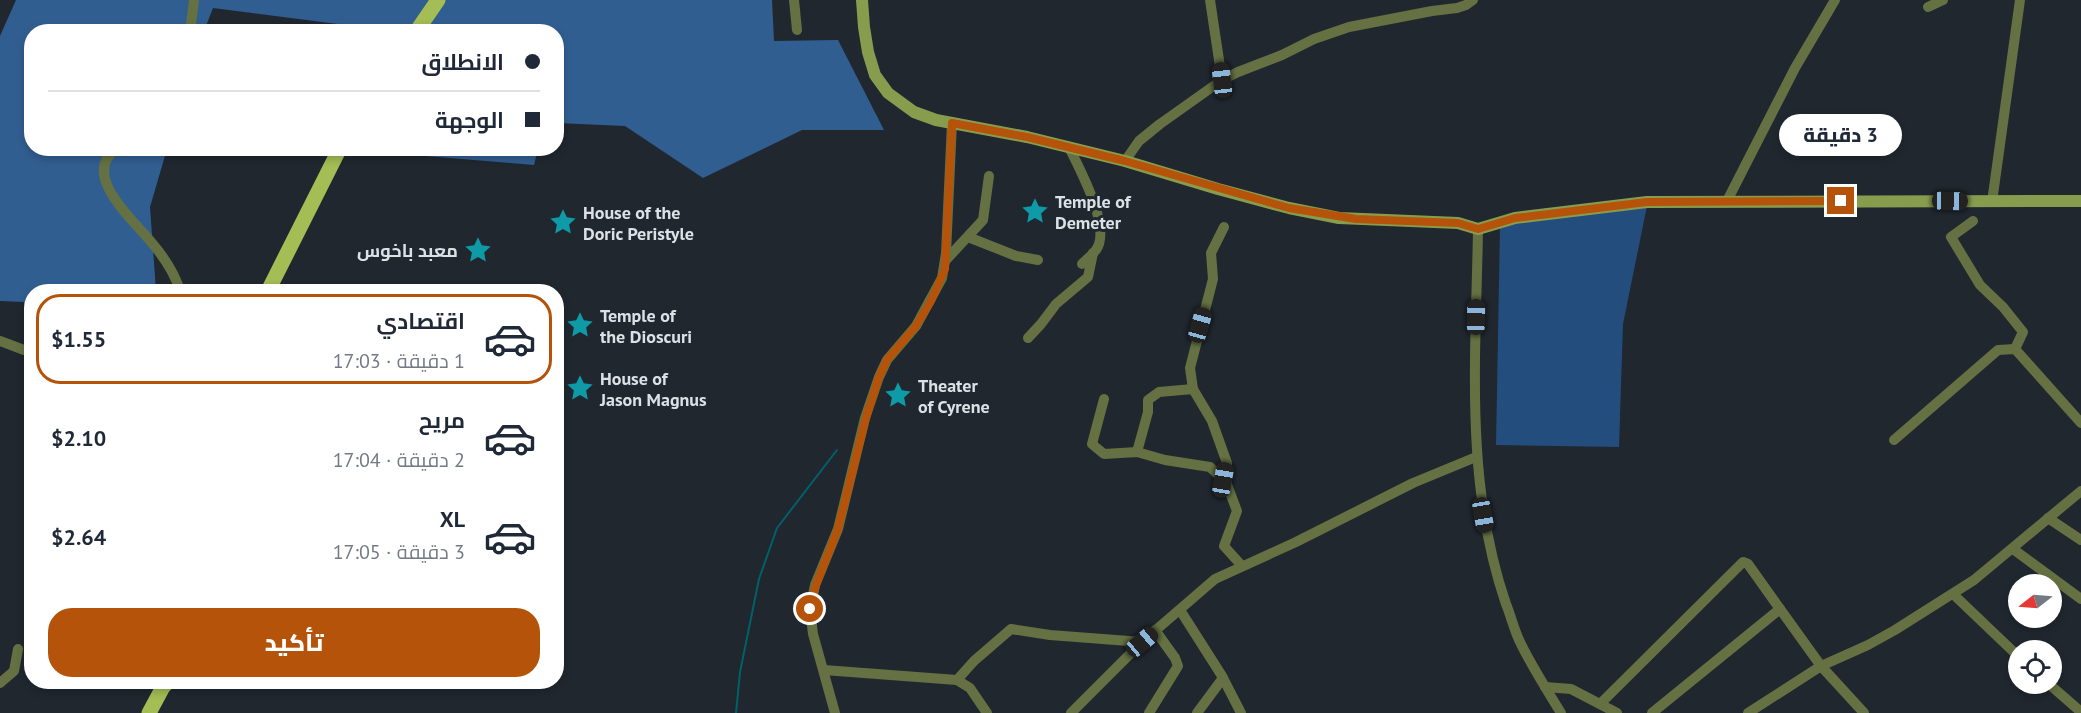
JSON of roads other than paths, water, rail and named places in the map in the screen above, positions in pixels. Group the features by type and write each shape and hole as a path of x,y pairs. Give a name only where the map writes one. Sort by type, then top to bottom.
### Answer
{"main road":[{"path":"422,24 438,0"},
{"path":"862,0 868,52 881,85 914,112 936,120 1069,147 1125,161 1218,189 1322,215 1356,219 1458,223 1478,229 1515,218 1647,202 2081,201"},
{"path":"272,284 336,156"},
{"path":"149,713 162,689"}],"street":[{"path":"191,24 194,0"},
{"path":"794,0 797,30"},
{"path":"1210,0 1222,80"},
{"path":"1125,161 1139,141 1222,80 1281,56 1314,39 1349,27 1457,8 1473,0"},
{"path":"1727,201 1794,68 1835,0"},
{"path":"1928,7 1943,0"},
{"path":"1992,202 2020,0"},
{"path":"835,713 810,621 810,609 816,585 838,529 866,418 879,377 887,360 916,326 942,278 945,261 952,123"},
{"path":"1069,147 1089,191 1101,229 1097,249 1082,264"},
{"path":"109,156 103,173 109,189 125,212 163,256 177,284"},
{"path":"945,261 983,220 989,176"},
{"path":"1973,221 1951,237 1980,285 2003,307 2023,332 2015,349"},
{"path":"1223,480 1227,463 1212,421 1193,389 1190,368 1214,279 1211,254 1224,227"},
{"path":"1478,229 1476,457 1487,536 1519,641 1559,712"},
{"path":"968,237 1016,256 1038,260"},
{"path":"1028,338 1056,304 1088,277 1093,253"},
{"path":"0,341 24,351"},
{"path":"2015,349 2081,423"},
{"path":"1894,440 1998,350 2015,349"},
{"path":"1137,452 1148,412 1148,400 1159,392 1193,389"},
{"path":"1104,399 1092,444 1104,454 1137,452 1165,460 1210,467 1223,480 1237,511 1224,546 1242,566"},
{"path":"1071,713 1142,642 1215,579 1296,542 1413,483 1476,457"},
{"path":"1748,713 1821,666 1868,645 1953,594 2013,549 2081,491"},
{"path":"2048,518 2081,540"},
{"path":"2013,549 2081,599"},
{"path":"1601,703 1743,562 1748,564 1821,666 1864,713"},
{"path":"1953,594 2008,646"},
{"path":"1652,713 1780,609"},
{"path":"1180,610 1241,713"},
{"path":"957,680 974,660 1011,629 1050,635 1142,642"},
{"path":"1149,713 1178,666 1155,630"},
{"path":"0,683 14,671 18,649"},
{"path":"824,670 957,680 970,688 987,713"},
{"path":"1197,713 1222,678"},
{"path":"1545,687 1571,689 1617,713"},
{"path":"2060,694 2081,712"}],"waterway":[{"path":"736,713 740,672 759,579 777,528 837,450"}],"place":[{"name":"Temple of Demeter","path":"1035,211"},
{"name":"House of the Doric Peristyle","path":"563,222"},
{"name":"معبد باخوس","path":"478,250"},
{"name":"Temple of the Dioscuri","path":"580,325"},
{"name":"House of Jason Magnus","path":"580,388"},
{"name":"Theater of Cyrene","path":"898,395"}]}
